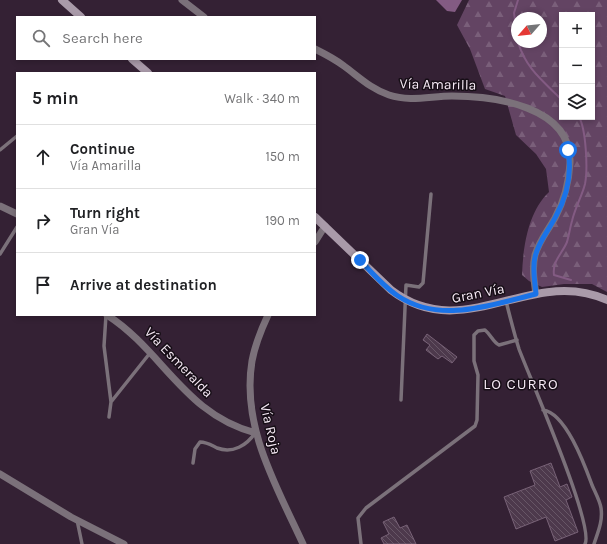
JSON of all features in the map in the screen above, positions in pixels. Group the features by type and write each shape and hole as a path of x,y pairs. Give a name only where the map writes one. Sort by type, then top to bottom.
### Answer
{"main road":[{"path":"62,0 80,16"},
{"path":"133,60 147,72"},
{"name":"Gran Vía","path":"316,218 385,285 404,300 421,307 449,312 467,310 536,294 556,291 575,291 594,295 607,300"}],"street":[{"path":"182,0 203,16"},
{"name":"Vía Amarilla","path":"316,50 344,65 368,85 390,96 416,99 462,96 501,101 529,108 540,113 557,128 564,138 568,150 569,174 562,204 535,256 533,268 536,294"},
{"path":"0,206 16,214"},
{"path":"316,240 325,226"},
{"name":"Vía Esmeralda","path":"108,316 133,334 177,382 205,409 229,424 256,433"},
{"name":"Vía Roja","path":"268,316 257,340 252,362 251,404 256,433 269,471 303,544"},
{"path":"0,474 77,520 124,544"}],"lane":[{"path":"0,150 16,137"},
{"path":"401,400 404,300 406,285 419,287 423,283 431,194"},
{"path":"0,254 16,229"},
{"path":"506,301 517,340 582,516 586,532 585,544"},
{"path":"107,316 104,346 111,402 110,417"},
{"path":"361,544 358,518 366,508 475,426 477,420 478,375 474,361 474,335 478,331 485,330 490,334 495,343 499,345 517,340"},
{"path":"111,402 150,353"},
{"path":"543,410 552,414 570,435 578,450 601,507 602,522 594,544"},
{"path":"193,463 195,448 200,442 208,442 219,449 234,449 247,444 256,433"},
{"path":"77,520 82,544"}],"green space":[{"path":"469,0 607,0 607,292 592,284 564,284 542,287 529,281 522,275 525,242 531,220 536,209 549,192 546,169 536,154 516,135 505,96 485,89 470,49 457,25"}],"shaded area":[{"path":"436,0 462,0 455,12 447,11"}],"building":[{"path":"427,334 457,357 452,363 442,356 438,359 426,350 430,345 423,340"},
{"path":"551,463 560,487 567,484 572,497 566,500 578,532 555,541 546,517 516,529 504,497 535,485 530,471"},
{"path":"394,517 400,528 407,525 416,544 384,544 381,538 389,534 383,522"}],"waterway":[{"path":"514,12 518,0"},
{"path":"520,48 530,67 559,97"},
{"path":"571,280 554,275 554,266 567,242 573,216 585,184 586,149 580,120"}],"district":[{"name":"LO CURRO","path":"521,384"}],"route":[{"path":"360,260 385,285 404,300 430,310 449,312 458,311 536,294 533,268 535,256 562,204 569,174 570,161 568,150"}]}
